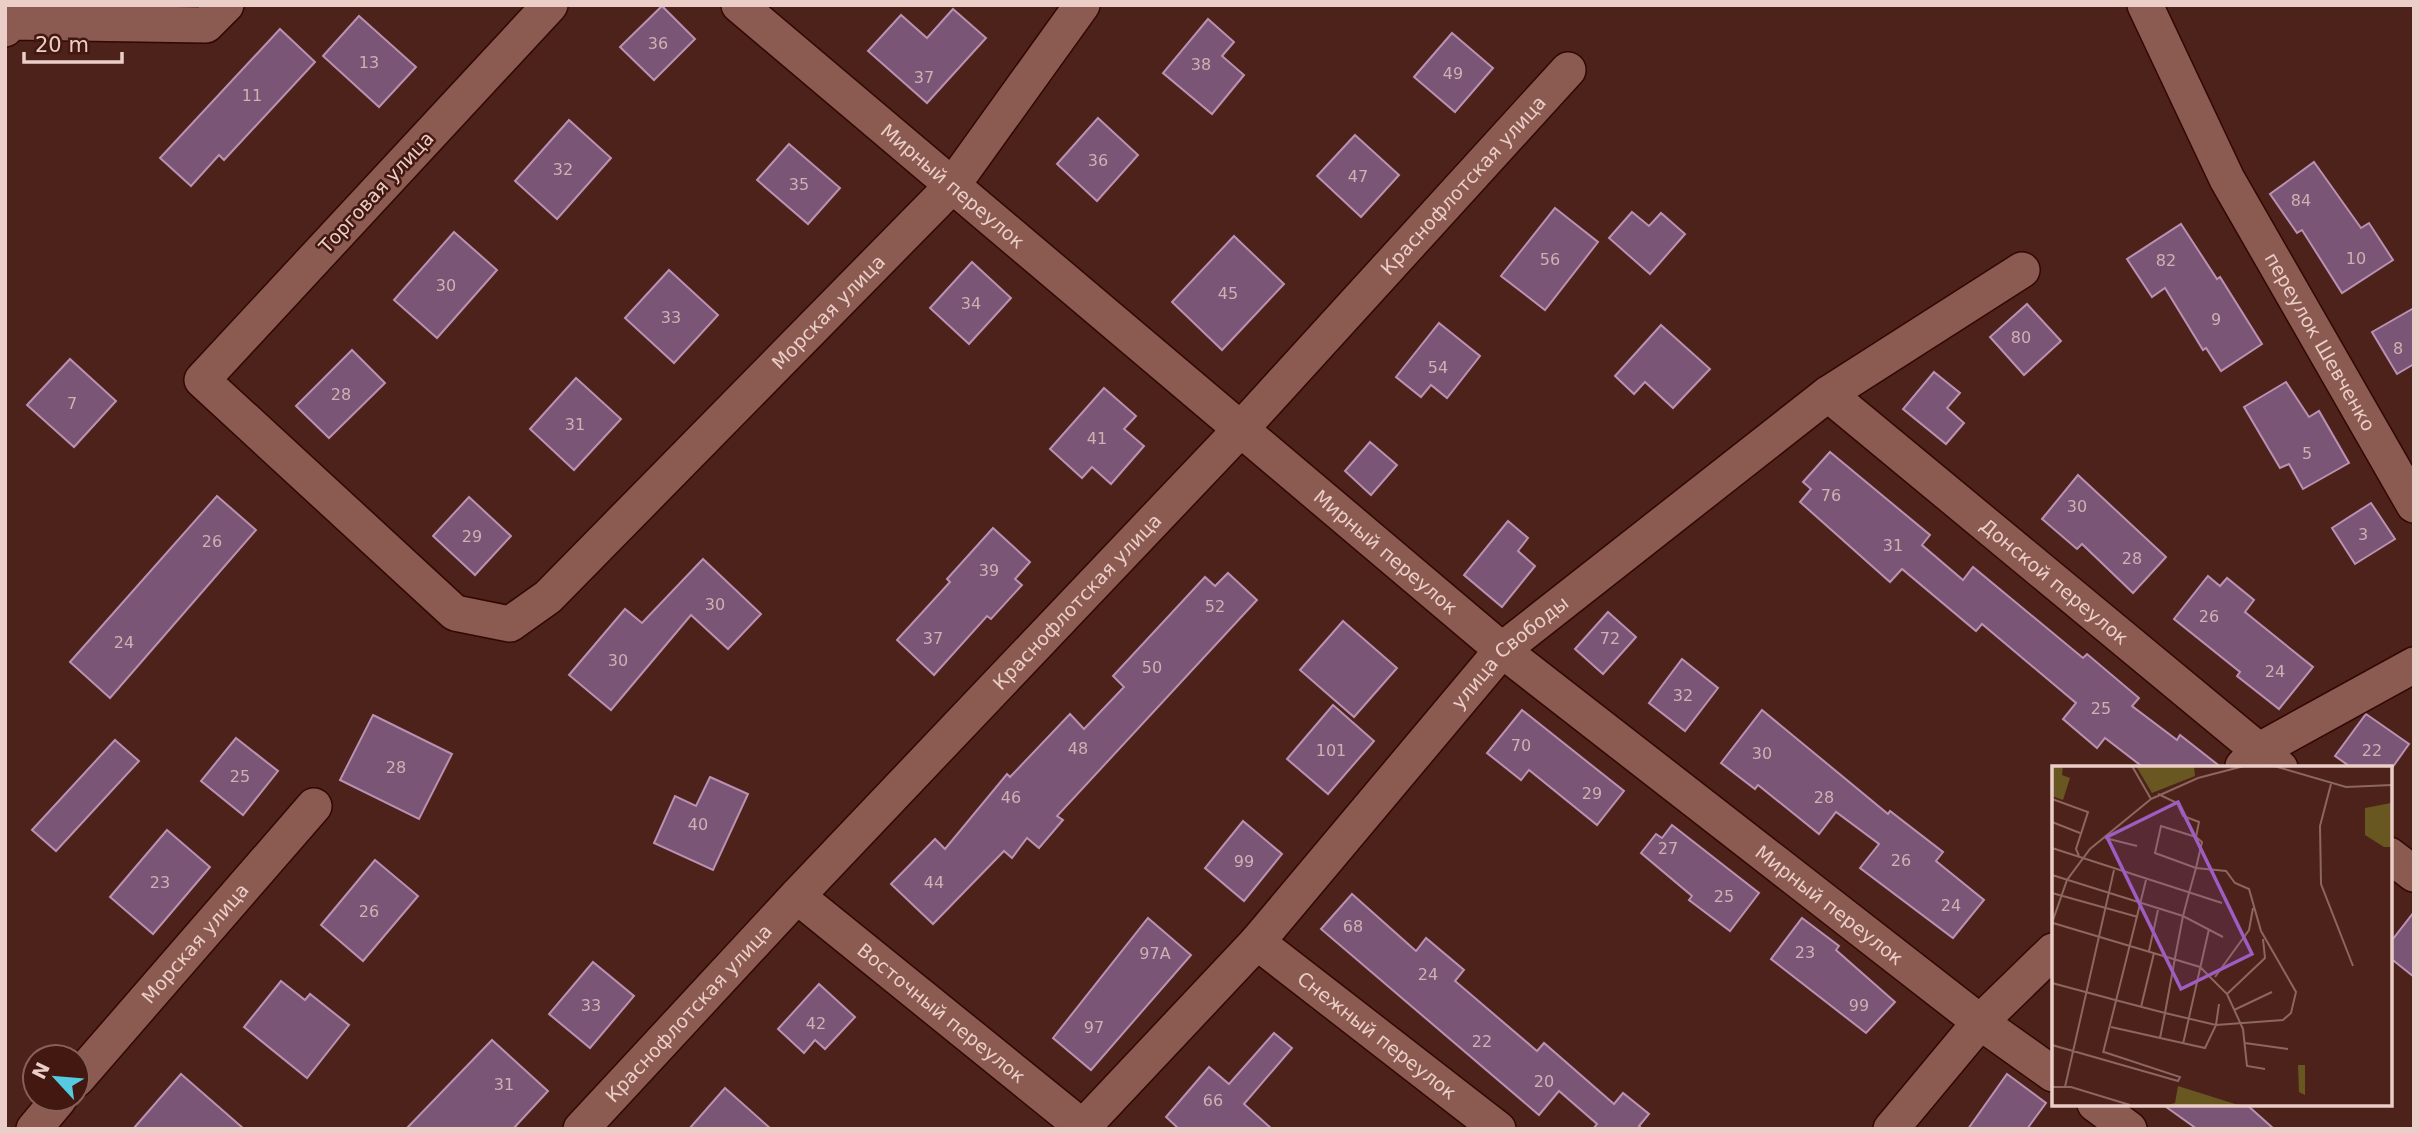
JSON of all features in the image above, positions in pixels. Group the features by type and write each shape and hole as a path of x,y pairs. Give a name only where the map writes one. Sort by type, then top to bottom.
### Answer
{"street":[{"path":"5,29 11,22 206,25 226,5"},
{"name":"Торговая улица","path":"202,380 550,5"},
{"name":"Мирный переулок","path":"739,5 1239,431 1502,650 1980,1022 2052,1073"},
{"name":"Морская улица","path":"202,380 456,613 510,624 548,597 952,186 1082,5"},
{"name":"переулок Шевченко","path":"2145,5 2227,178 2414,505"},
{"name":"Краснофлотская улица","path":"582,1129 797,896 1239,431 1568,70"},
{"name":"улица Свободы","path":"1083,1128 1257,942 1502,650 1828,394 2022,270"},
{"name":"Донской переулок","path":"1828,394 2260,763"},
{"path":"2260,763 2414,665"},
{"name":"Морская улица","path":"91,1063 314,806"},
{"path":"2391,857 2414,874"},
{"name":"Восточный переулок","path":"797,896 1083,1128"},
{"name":"Снежный переулок","path":"1257,942 1498,1129"},
{"path":"1891,1129 1980,1022 2052,952"},
{"path":"2098,1106 2129,1129"},
{"path":"34,1129 48,1113"}],"building":[{"path":"662,6 695,39 654,80 620,47"},
{"path":"953,9 986,38 927,103 868,51 901,15 927,38"},
{"path":"359,16 416,67 379,107 323,56"},
{"path":"1208,19 1234,42 1222,56 1244,75 1212,114 1163,73"},
{"path":"280,29 315,62 224,160 219,155 191,186 160,158"},
{"path":"1452,33 1493,68 1455,112 1414,77"},
{"path":"1098,118 1138,155 1097,201 1057,164"},
{"path":"569,120 611,158 557,219 515,181"},
{"path":"1355,135 1399,175 1361,217 1317,176"},
{"path":"789,144 840,188 808,224 757,180"},
{"path":"2314,162 2361,228 2369,223 2393,260 2342,293 2302,230 2297,233 2270,194"},
{"path":"1555,208 1598,242 1545,310 1501,276"},
{"path":"1632,212 1649,226 1661,213 1685,234 1650,274 1609,238"},
{"path":"2181,224 2217,279 2220,277 2262,344 2221,371 2206,348 2203,350 2165,288 2152,297 2127,259"},
{"path":"454,232 497,270 437,338 394,300"},
{"path":"1234,236 1284,284 1222,350 1172,302"},
{"path":"972,262 1011,298 969,344 930,308"},
{"path":"669,270 718,315 674,363 625,318"},
{"path":"2027,304 2061,341 2024,375 1990,337"},
{"path":"2414,308 2414,364 2397,374 2372,332"},
{"path":"1439,323 1480,356 1447,398 1431,385 1421,397 1396,377"},
{"path":"1661,325 1710,369 1673,408 1645,382 1634,394 1615,376"},
{"path":"352,350 385,383 329,438 296,406"},
{"path":"70,359 116,401 74,447 27,405"},
{"path":"1934,372 1960,393 1947,408 1964,423 1946,444 1903,409"},
{"path":"576,378 621,419 574,470 530,429"},
{"path":"2286,382 2309,417 2319,411 2349,463 2303,489 2289,464 2280,468 2244,407"},
{"path":"1104,388 1136,416 1124,429 1144,446 1111,484 1092,467 1082,478 1050,449"},
{"path":"1370,442 1397,465 1371,495 1345,471"},
{"path":"1830,452 1930,535 1922,545 1963,580 1973,567 2083,658 2087,654 2139,698 2132,706 2177,740 2180,735 2219,766 2141,766 2105,738 2097,748 2063,719 2076,703 1982,624 1976,631 1902,569 1890,582 1800,502 1811,489 1803,482"},
{"path":"2078,475 2166,557 2133,593 2082,544 2077,549 2042,519"},
{"path":"217,496 256,530 110,698 70,662"},
{"path":"469,497 511,536 475,575 433,536"},
{"path":"2371,503 2395,539 2355,564 2332,528"},
{"path":"1508,521 1528,538 1518,551 1535,566 1502,607 1464,575"},
{"path":"993,528 1030,562 1015,579 1022,585 991,619 987,616 934,675 897,640 950,582 947,579"},
{"path":"703,559 761,614 728,649 691,615 611,710 569,675 625,609 642,623"},
{"path":"1228,573 1257,600 1057,816 1063,820 1039,848 1027,838 1012,858 1004,851 933,924 891,884 935,839 945,849 1007,774 1010,777 1070,714 1084,729 1124,687 1113,676 1205,577 1215,586"},
{"path":"2208,576 2220,586 2227,578 2254,600 2245,612 2313,667 2279,709 2237,676 2240,672 2174,619"},
{"path":"1608,612 1636,637 1603,674 1575,649"},
{"path":"1343,621 1397,668 1354,717 1300,670"},
{"path":"1682,659 1718,688 1685,731 1649,703"},
{"path":"1333,705 1374,741 1328,794 1287,759"},
{"path":"1522,710 1624,791 1597,825 1529,770 1521,780 1487,753"},
{"path":"1762,710 1888,814 1890,811 1943,852 1936,861 1984,900 1953,938 1860,868 1879,844 1836,812 1819,834 1758,785 1755,789 1721,763"},
{"path":"2366,714 2409,744 2392,768 2349,766 2335,756"},
{"path":"373,715 452,754 419,819 340,780"},
{"path":"236,738 278,771 243,815 201,781"},
{"path":"115,740 139,761 56,851 32,830"},
{"path":"710,777 748,794 713,870 654,843 675,796 696,806"},
{"path":"1243,821 1282,854 1244,901 1205,868"},
{"path":"1672,825 1759,893 1730,931 1689,900 1692,896 1641,853 1656,834 1662,838"},
{"path":"167,830 210,867 153,934 110,897"},
{"path":"375,860 418,896 363,961 321,925"},
{"path":"1352,894 1416,951 1426,938 1464,970 1455,981 1537,1051 1544,1043 1614,1104 1623,1093 1649,1114 1639,1126 1642,1129 1593,1129 1597,1124 1559,1091 1539,1115 1321,929"},
{"path":"2414,912 2414,977 2391,959 2391,941"},
{"path":"1148,918 1191,955 1091,1070 1053,1038"},
{"path":"1802,918 1839,946 1836,950 1895,1002 1866,1033 1771,959"},
{"path":"593,962 634,996 590,1048 549,1014"},
{"path":"281,981 305,1000 310,994 349,1025 307,1078 244,1027"},
{"path":"819,984 855,1017 825,1049 815,1040 804,1053 778,1029"},
{"path":"1274,1033 1292,1048 1244,1104 1272,1129 1179,1129 1166,1117 1209,1067 1229,1084"},
{"path":"492,1040 548,1091 513,1129 406,1129"},
{"path":"181,1074 244,1129 133,1129"},
{"path":"2007,1074 2046,1103 2027,1129 1968,1129"},
{"path":"725,1088 771,1129 689,1129"},
{"path":"2165,1106 2248,1106 2274,1129 2197,1129"}]}
